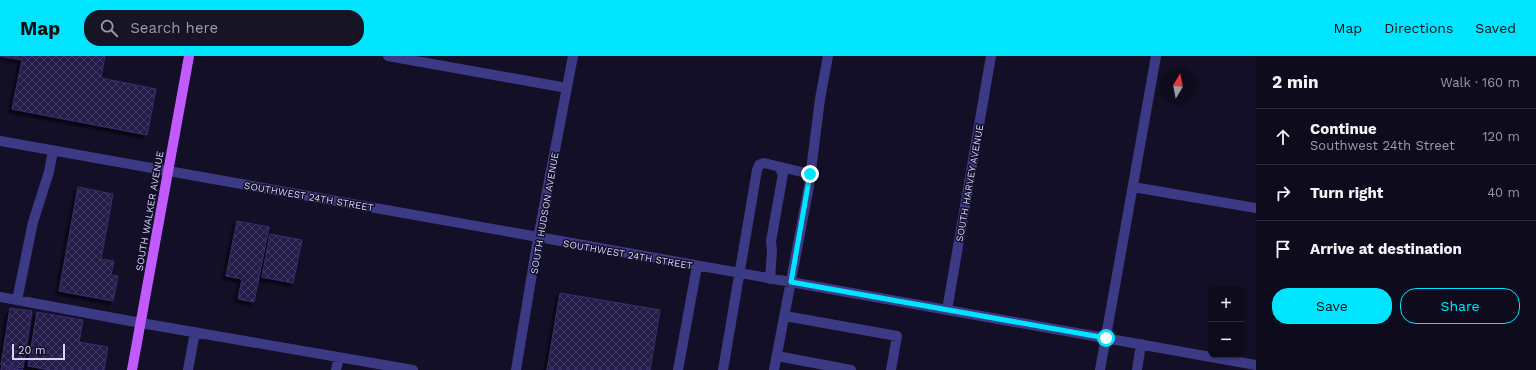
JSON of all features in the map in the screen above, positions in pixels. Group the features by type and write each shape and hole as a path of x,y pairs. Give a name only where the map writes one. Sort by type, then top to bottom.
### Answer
{"main road":[{"name":"SOUTH WALKER AVENUE","path":"132,370 189,56"}],"street":[{"path":"388,56 567,88"},
{"name":"SOUTH HUDSON AVENUE","path":"516,370 538,238 573,56"},
{"path":"774,370 810,174 820,99 828,56"},
{"name":"SOUTH HARVEY AVENUE","path":"947,310 991,56"},
{"path":"1100,370 1156,56"},
{"name":"SOUTHWEST 24TH STREET","path":"0,141 1256,365"},
{"path":"17,300 33,222 53,150"},
{"path":"723,370 756,170 764,163 810,174"},
{"path":"770,279 772,250 771,241 782,174 780,167"},
{"path":"1133,187 1256,208"},
{"path":"678,370 697,266"},
{"path":"0,297 413,370"},
{"path":"784,316 897,336 890,370"},
{"path":"188,370 195,332"},
{"path":"1137,370 1141,344"},
{"path":"777,356 851,370"},
{"path":"336,370 339,357"}],"building":[{"path":"0,56 105,56 101,78 156,89 147,135 12,109 22,60"},
{"path":"78,187 113,194 101,259 114,261 111,275 118,276 113,301 59,291"},
{"path":"237,221 269,227 254,302 238,299 242,279 226,276"},
{"path":"270,234 302,240 293,283 262,277"},
{"path":"560,293 660,310 650,370 547,370"},
{"path":"10,308 32,311 23,368 1,365"},
{"path":"37,312 83,320 79,342 108,347 104,370 50,370 28,366"},
{"path":"2,366 23,370 1,370"}],"route":[{"path":"810,174 791,282 1106,338"}]}
